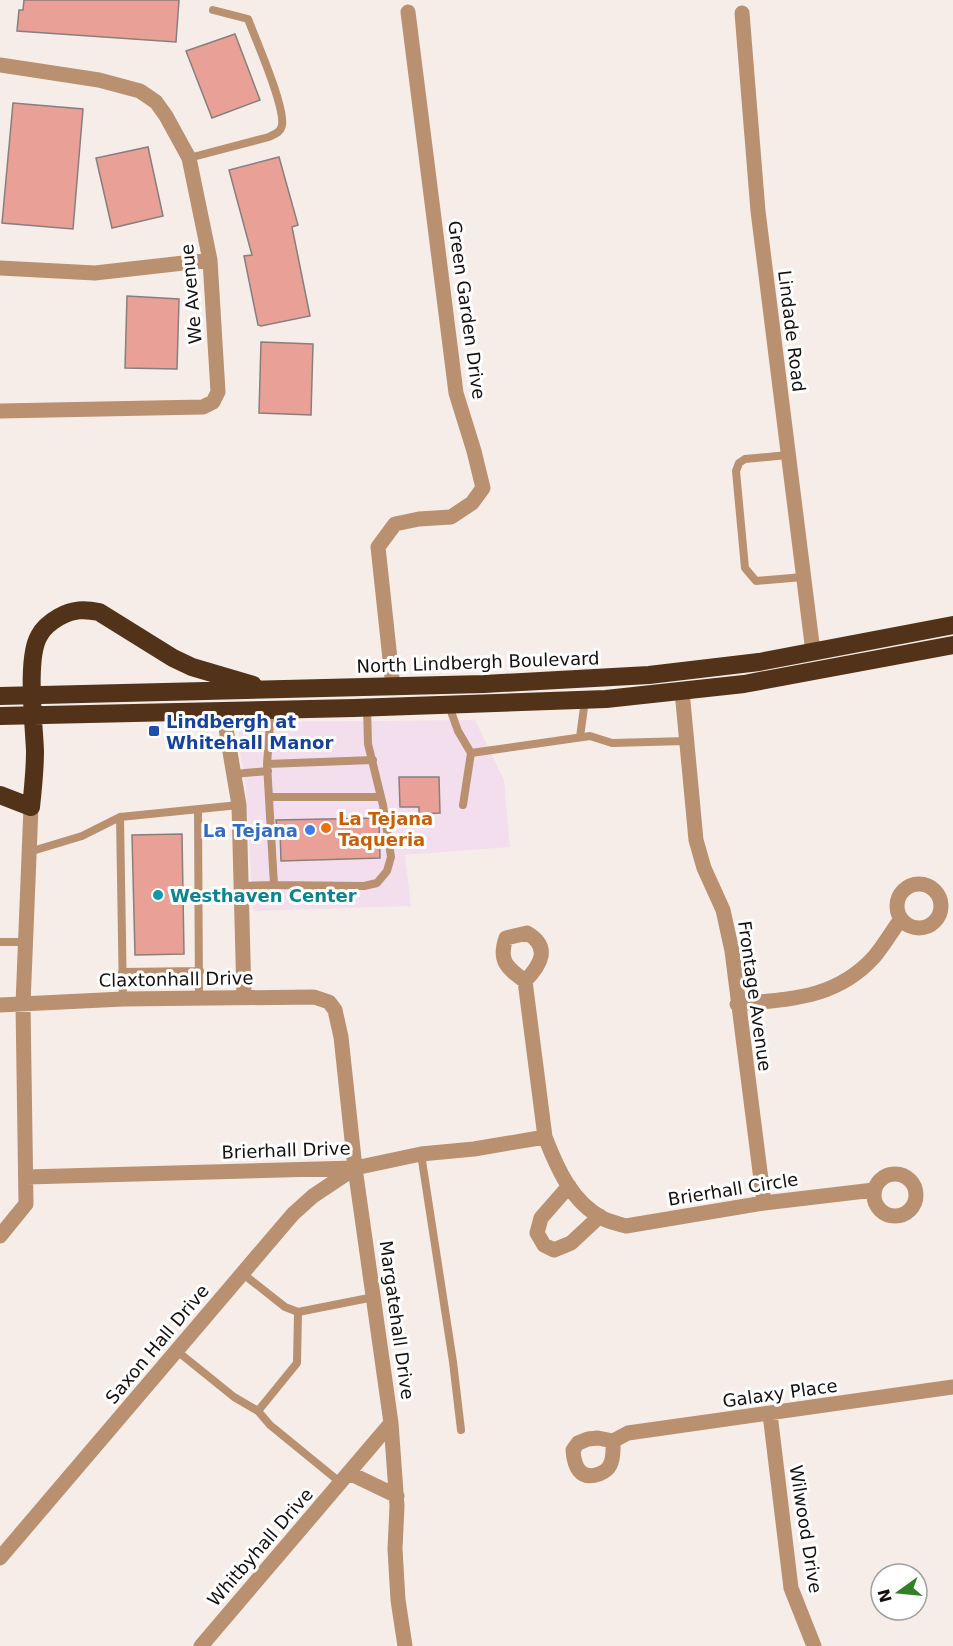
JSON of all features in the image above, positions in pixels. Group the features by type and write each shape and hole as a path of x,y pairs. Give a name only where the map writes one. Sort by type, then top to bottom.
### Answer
{"highway":[{"path":"0,795 31,807 35,757 33,659 38,636 46,627 66,613 87,609 99,612 147,643 192,667 269,690"},
{"name":"North Lindbergh Boulevard","path":"0,696 393,687 539,682 649,675 759,662 953,625"},
{"path":"0,717 585,700 682,691 793,675 953,645"}],"street":[{"name":"Green Garden Drive","path":"393,687 378,547 395,524 419,519 451,517 471,503 483,488 456,393 408,12"},
{"name":"Lindade Road","path":"742,13 758,211 813,652"},
{"name":"We Avenue","path":"0,65 99,80 140,91 156,102 189,158 210,260 218,392 213,402 203,407 0,411"},
{"path":"0,268 94,273 210,260"},
{"name":"Frontage Avenue","path":"682,691 696,840 704,868 723,910 732,951 764,1203"},
{"path":"223,711 239,805 244,997"},
{"path":"0,1236 26,1204 23,1004 31,807"},
{"path":"737,1004 804,998 837,987 861,970 902,919"},
{"name":"Brierhall Circle","path":"525,981 545,1137 554,1161 569,1186 579,1200 600,1216 626,1226 764,1203 874,1190"},
{"name":"Claxtonhall Drive","path":"0,1005 123,999 314,996 329,1002"},
{"name":"Margatehall Drive","path":"329,1002 338,1017 341,1037 355,1168 391,1423 397,1496 395,1549 398,1600 405,1646"},
{"name":"Brierhall Drive","path":"26,1177 355,1168 421,1154 474,1149 545,1137"},
{"name":"Saxon Hall Drive","path":"0,1558 293,1214 313,1196 355,1168"},
{"path":"569,1186 541,1218 537,1233 544,1245 554,1250 571,1243 600,1216"},
{"name":"Galaxy Place","path":"613,1441 628,1433 953,1387"},
{"name":"Wilwood Drive","path":"770,1414 791,1588 814,1646"},
{"name":"Whitbyhall Drive","path":"201,1646 391,1423"},
{"path":"345,1478 397,1496"}],"lane":[{"path":"189,158 269,137 277,134 282,124 278,101 248,19 213,10"},
{"path":"788,455 745,459 739,463 736,471 745,568 756,581 803,577"},
{"path":"580,737 585,700"},
{"path":"448,705 458,731 471,753 463,806"},
{"path":"241,886 364,886 377,883 387,871 391,857 374,760 368,744 367,708"},
{"path":"271,710 268,767 274,885"},
{"path":"471,753 590,736 612,743 686,741"},
{"path":"234,774 268,767 374,760"},
{"path":"269,797 381,797"},
{"path":"29,852 82,836 120,817 239,805"},
{"path":"198,809 200,999"},
{"path":"120,817 123,999"},
{"path":"0,942 24,942"},
{"path":"122,972 200,971"},
{"path":"421,1154 453,1362 461,1430"},
{"path":"242,1273 285,1307 297,1312 374,1297"},
{"path":"258,1411 297,1363 297,1312"},
{"path":"177,1351 234,1396 258,1411 270,1425 345,1478"}],"shaded area":[{"path":"475,720 504,780 510,847 405,855 411,906 253,911 246,787 239,747 239,730 243,722"}],"building":[{"path":"24,0 179,0 176,42 17,31 19,10 23,10"},
{"path":"235,34 260,100 212,118 186,51"},
{"path":"13,103 83,109 73,229 2,223"},
{"path":"148,147 163,216 112,228 96,158"},
{"path":"279,157 298,225 292,227 310,316 261,326 258,325 244,256 252,255 229,170"},
{"path":"127,296 179,299 177,369 125,368"},
{"path":"261,342 313,344 311,415 259,413"},
{"path":"399,777 439,777 440,813 419,814 419,807 400,807"},
{"path":"379,818 380,858 281,861 280,830 277,828 276,820"},
{"name":"Westhaven Center","path":"182,834 184,954 135,955 132,835"}],"place":[{"name":"Lindbergh at Whitehall Manor","path":"154,731"},
{"name":"La Tejana Taqueria","path":"326,828"},
{"name":"La Tejana","path":"310,830"},
{"name":"Westhaven Center","path":"158,895"}]}
